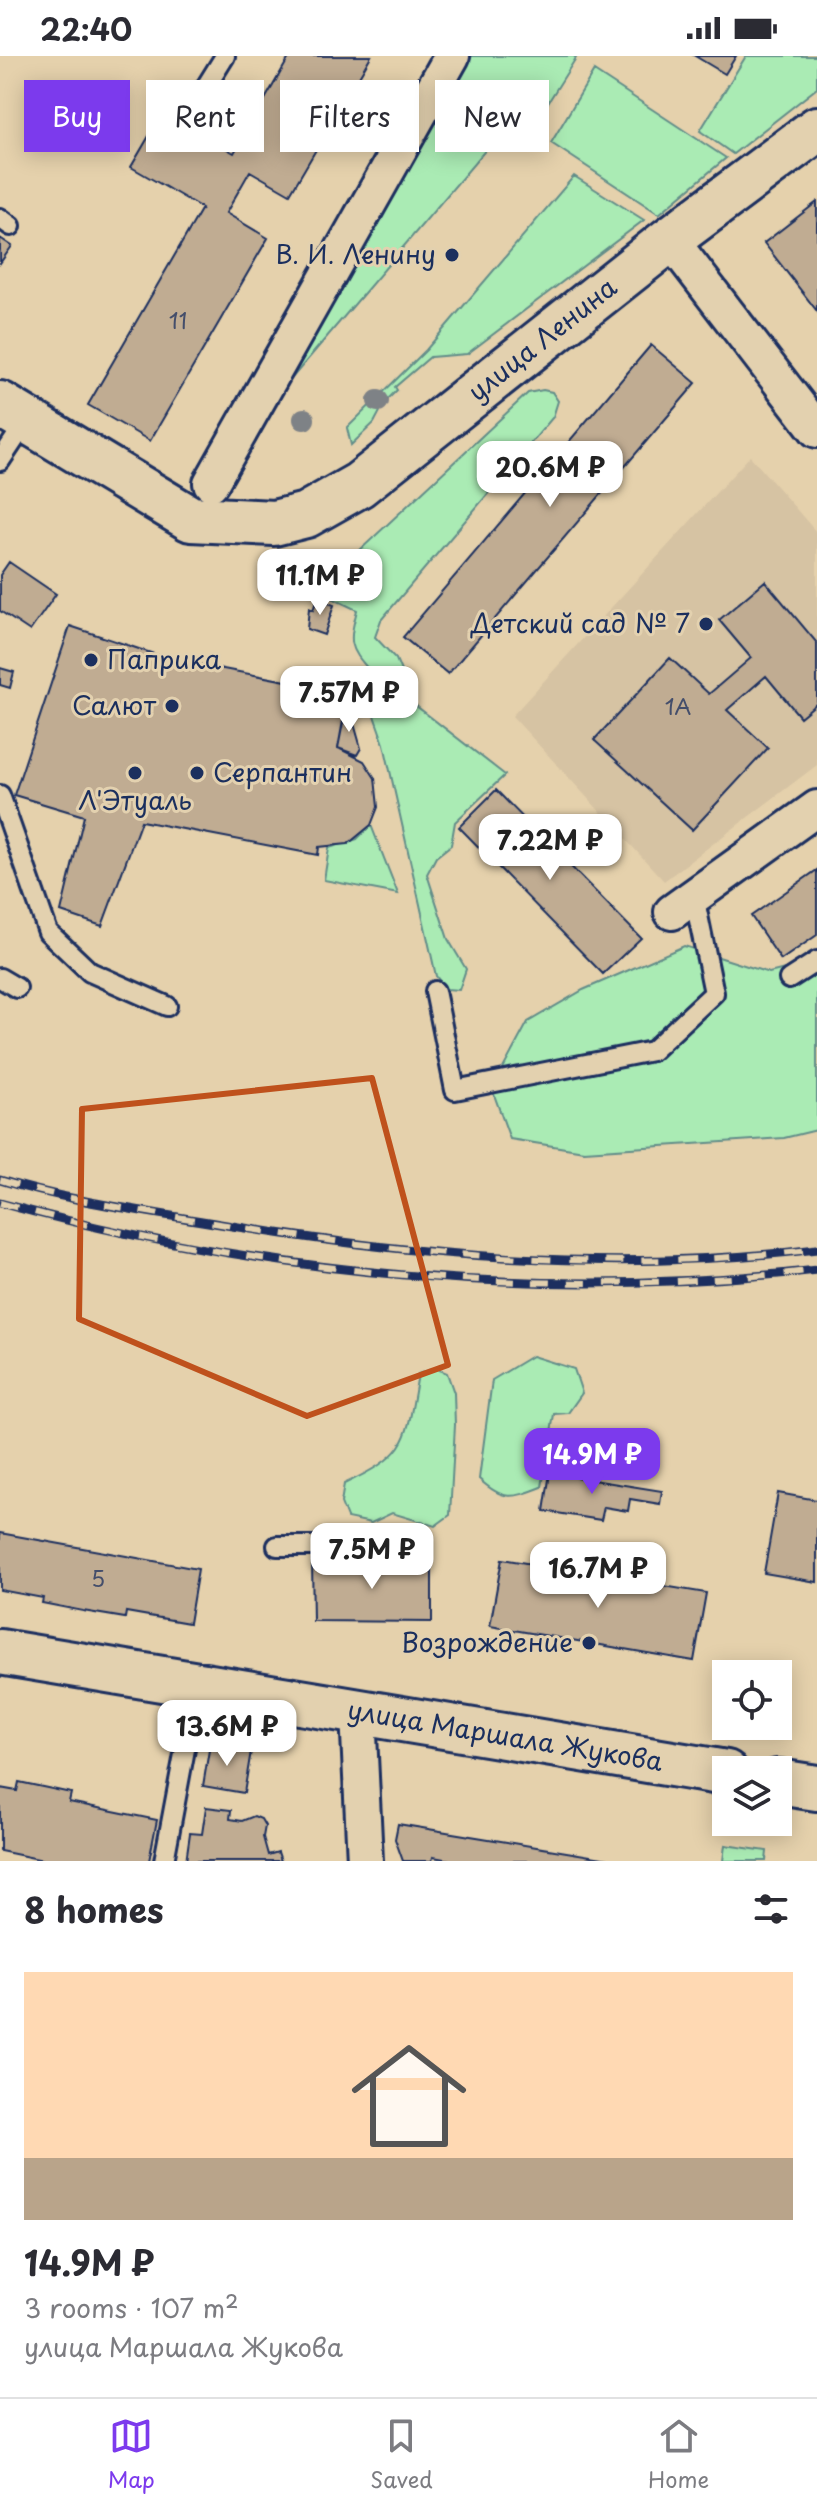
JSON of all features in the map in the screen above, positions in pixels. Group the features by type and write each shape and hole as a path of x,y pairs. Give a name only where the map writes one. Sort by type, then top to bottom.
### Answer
{"street":[{"path":"211,483 452,56"},
{"name":"улица Ленина","path":"13,413 191,519 274,523 306,515 359,485 670,239 817,129"},
{"path":"670,239 817,430"},
{"path":"683,904 817,808"},
{"name":"улица Маршала Жукова","path":"0,1652 712,1771"},
{"path":"358,1713 365,1861"},
{"path":"792,1784 817,1788"}],"lane":[{"path":"210,80 225,56"},
{"path":"0,461 13,413"},
{"path":"0,795 48,932 90,972 167,1006"},
{"path":"435,991 455,1090 652,1051 714,993 683,904"},
{"path":"789,979 817,961"},
{"path":"0,978 17,988"},
{"path":"277,1546 371,1546"},
{"path":"164,1861 197,1685"}],"highlighted area":[{"path":"372,1078 448,1365 307,1416 79,1319 82,1109"}],"shaded area":[{"name":"Детский сад № 7","path":"750,456 817,533 817,765 664,881 512,716"}],"green space":[{"path":"472,56 576,58 549,101 549,80 458,80"},
{"path":"746,56 817,56 817,88 733,154 700,131"},
{"path":"594,71 726,158 659,214 551,143"},
{"path":"435,116 435,152 484,152 269,405 415,152 419,152 419,144"},
{"path":"574,176 644,220 467,354 430,357 395,387 397,390 385,402 374,423 351,445 347,428 426,350"},
{"path":"552,392 558,401 553,417 381,620 375,637 396,659 415,705 505,775 455,822 451,845 436,857 427,874 448,939 466,969 459,990 446,989 436,976 384,744 370,704 371,672 352,644 357,610 334,599 328,580 528,393"},
{"path":"371,825 398,894 324,880 329,848 357,839"},
{"path":"684,946 769,973 817,961 817,1130 784,1138 584,1151 510,1139 492,1089 528,1022 583,990"},
{"path":"532,1356 574,1369 582,1393 568,1413 554,1414 542,1487 508,1496 479,1479 492,1380"},
{"path":"435,1368 447,1373 454,1393 450,1515 435,1526 392,1513 371,1523 347,1518 341,1503 344,1484 393,1454 407,1431 418,1374"},
{"path":"725,1845 767,1851 766,1861 723,1861"}],"building":[{"path":"290,56 371,56 357,80 280,80 280,152 315,152 290,194 250,171 226,213 268,238 150,441 88,405 202,208 131,167 146,141 146,152 264,152 264,101"},
{"path":"695,56 736,56 725,74"},
{"path":"817,202 817,311 764,243"},
{"path":"0,238 12,246 0,263"},
{"path":"651,345 696,383 448,674 403,637"},
{"path":"9,562 56,594 30,631 0,611 0,575"},
{"path":"765,581 817,643 817,703 800,717 766,676 727,710 768,748 692,830 594,740 670,658 709,694 751,658 719,620"},
{"path":"317,599 334,605 324,635 307,629 309,608 313,610"},
{"name":"Серпантин","path":"70,626 166,658 349,693 338,748 364,761 375,778 378,807 371,825 348,844 319,847 318,855 141,821 102,926 61,912 84,816 14,795"},
{"path":"0,668 14,672 10,688 0,685"},
{"path":"347,699 361,748 357,755 338,748"},
{"path":"496,790 641,938 603,974 459,827"},
{"path":"817,870 817,935 781,960 751,916"},
{"path":"550,1473 662,1491 660,1504 630,1499 628,1511 604,1507 601,1520 544,1511"},
{"path":"778,1493 817,1500 817,1582 764,1573"},
{"path":"0,1533 198,1569 189,1623 126,1612 125,1618 83,1611 42,1603 43,1598 0,1590"},
{"path":"502,1559 706,1593 694,1661 490,1626"},
{"path":"312,1560 432,1560 432,1622 313,1621"},
{"path":"210,1744 251,1751 244,1793 203,1786"},
{"path":"19,1782 71,1793 69,1802 157,1820 149,1861 48,1861 0,1851 0,1788 17,1791"},
{"path":"206,1807 231,1810 230,1819 242,1821 254,1816 261,1819 265,1826 263,1837 268,1855 278,1852 281,1861 186,1861 190,1833 202,1834"},
{"path":"398,1824 615,1861 455,1861 433,1857 432,1861 403,1861 395,1839"}],"railway":[{"path":"0,1180 77,1199 156,1213 283,1234 435,1252 511,1258 664,1260 817,1249"},
{"path":"0,1203 100,1228 201,1248 303,1264 406,1275 612,1283 715,1279 817,1270"}],"place":[{"name":"В. И. Ленину","path":"452,255"},
{"name":"Детский сад № 7","path":"706,624"},
{"name":"Паприка","path":"91,660"},
{"name":"Салют","path":"172,706"},
{"name":"Л'Этуаль","path":"135,773"},
{"name":"Серпантин","path":"197,773"},
{"name":"Возрождение","path":"589,1643"}]}
